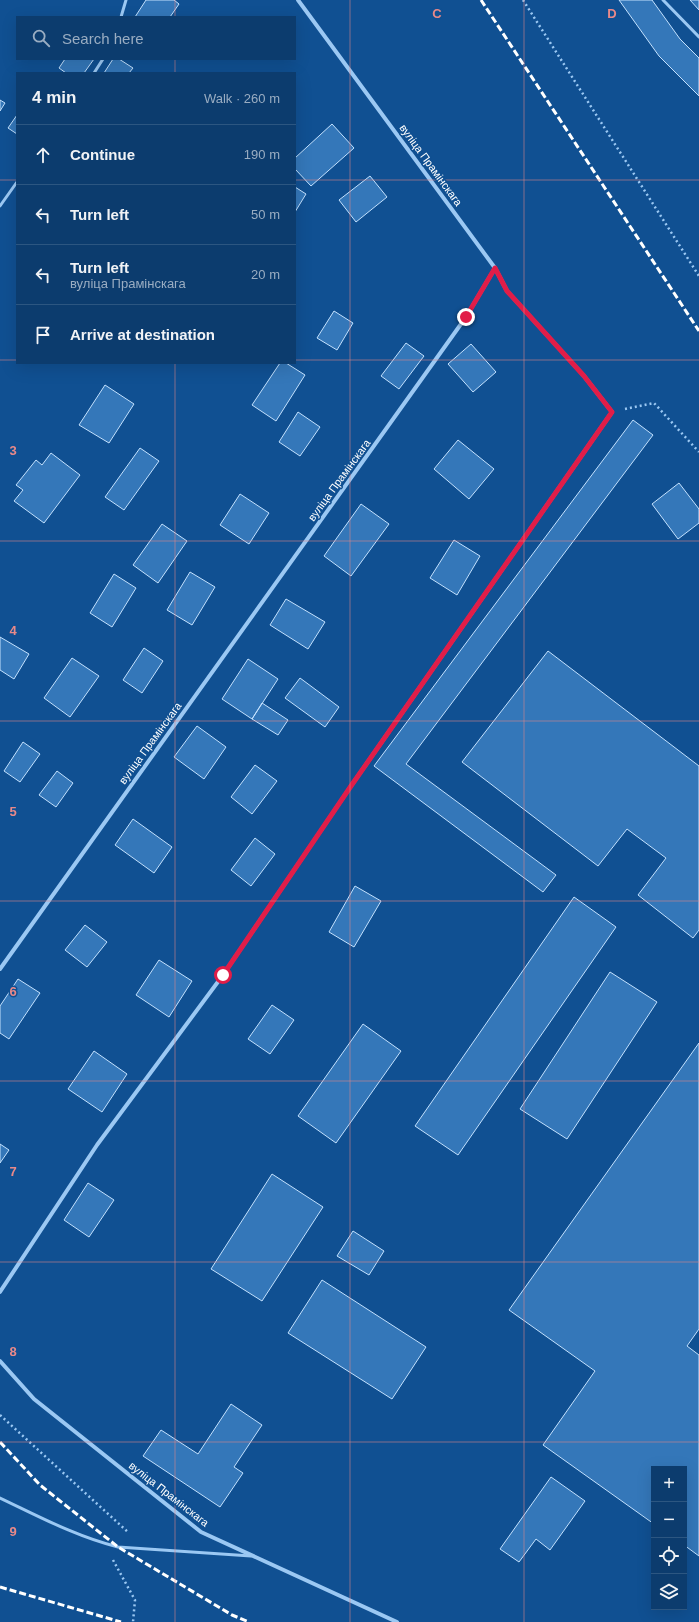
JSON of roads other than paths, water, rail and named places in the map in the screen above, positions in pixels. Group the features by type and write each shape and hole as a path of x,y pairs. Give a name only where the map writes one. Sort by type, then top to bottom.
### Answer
{"street":[{"name":"вуліца Прамінскага","path":"0,969 466,317 495,268 298,0"},
{"path":"0,1292 97,1145 223,975 351,786 612,412 584,376 507,291 495,268"},
{"name":"вуліца Прамінскага","path":"0,1361 34,1399 201,1532 397,1622"}],"lane":[{"path":"121,16 126,0"},
{"path":"663,0 699,36"},
{"path":"95,72 102,60"},
{"path":"0,206 16,183"},
{"path":"0,1498 45,1520 118,1547 255,1556"}],"railway":[{"path":"481,0 699,331"},
{"path":"0,1442 40,1485 118,1547 232,1615 249,1622"},
{"path":"0,1587 121,1622"}]}
